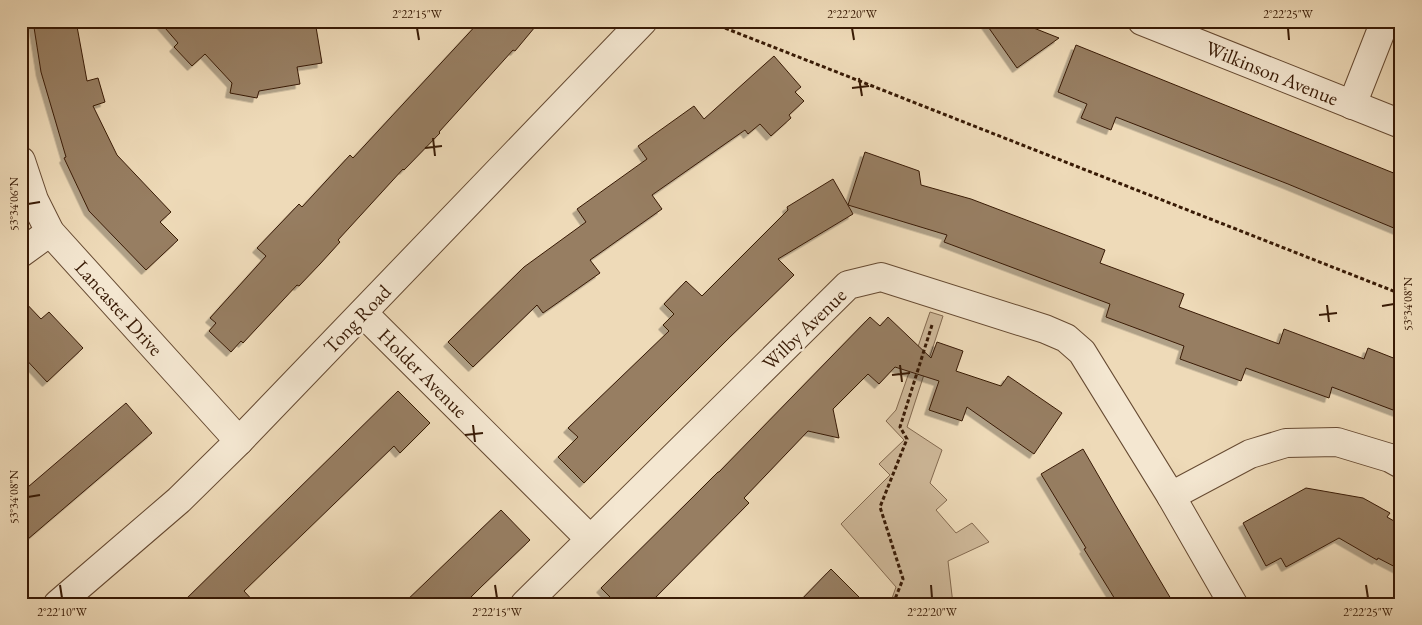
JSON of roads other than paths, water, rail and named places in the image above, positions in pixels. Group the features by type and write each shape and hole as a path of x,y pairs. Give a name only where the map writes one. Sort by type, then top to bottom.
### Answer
{"street":[{"name":"Tong Road","path":"58,604 178,500 239,441 643,21"},
{"name":"Wilkinson Avenue","path":"1142,21 1401,124"},
{"path":"1352,105 1385,21"},
{"name":"Lancaster Drive","path":"21,161 34,200 50,232 239,441"},
{"path":"21,253 50,232"},
{"name":"Wilby Avenue","path":"525,604 848,285 881,277 1045,329 1066,338 1082,352 1171,496 1233,604"},
{"name":"Holder Avenue","path":"363,313 590,539"},
{"path":"1171,496 1250,454 1286,442 1337,442 1390,458 1401,464"}]}
